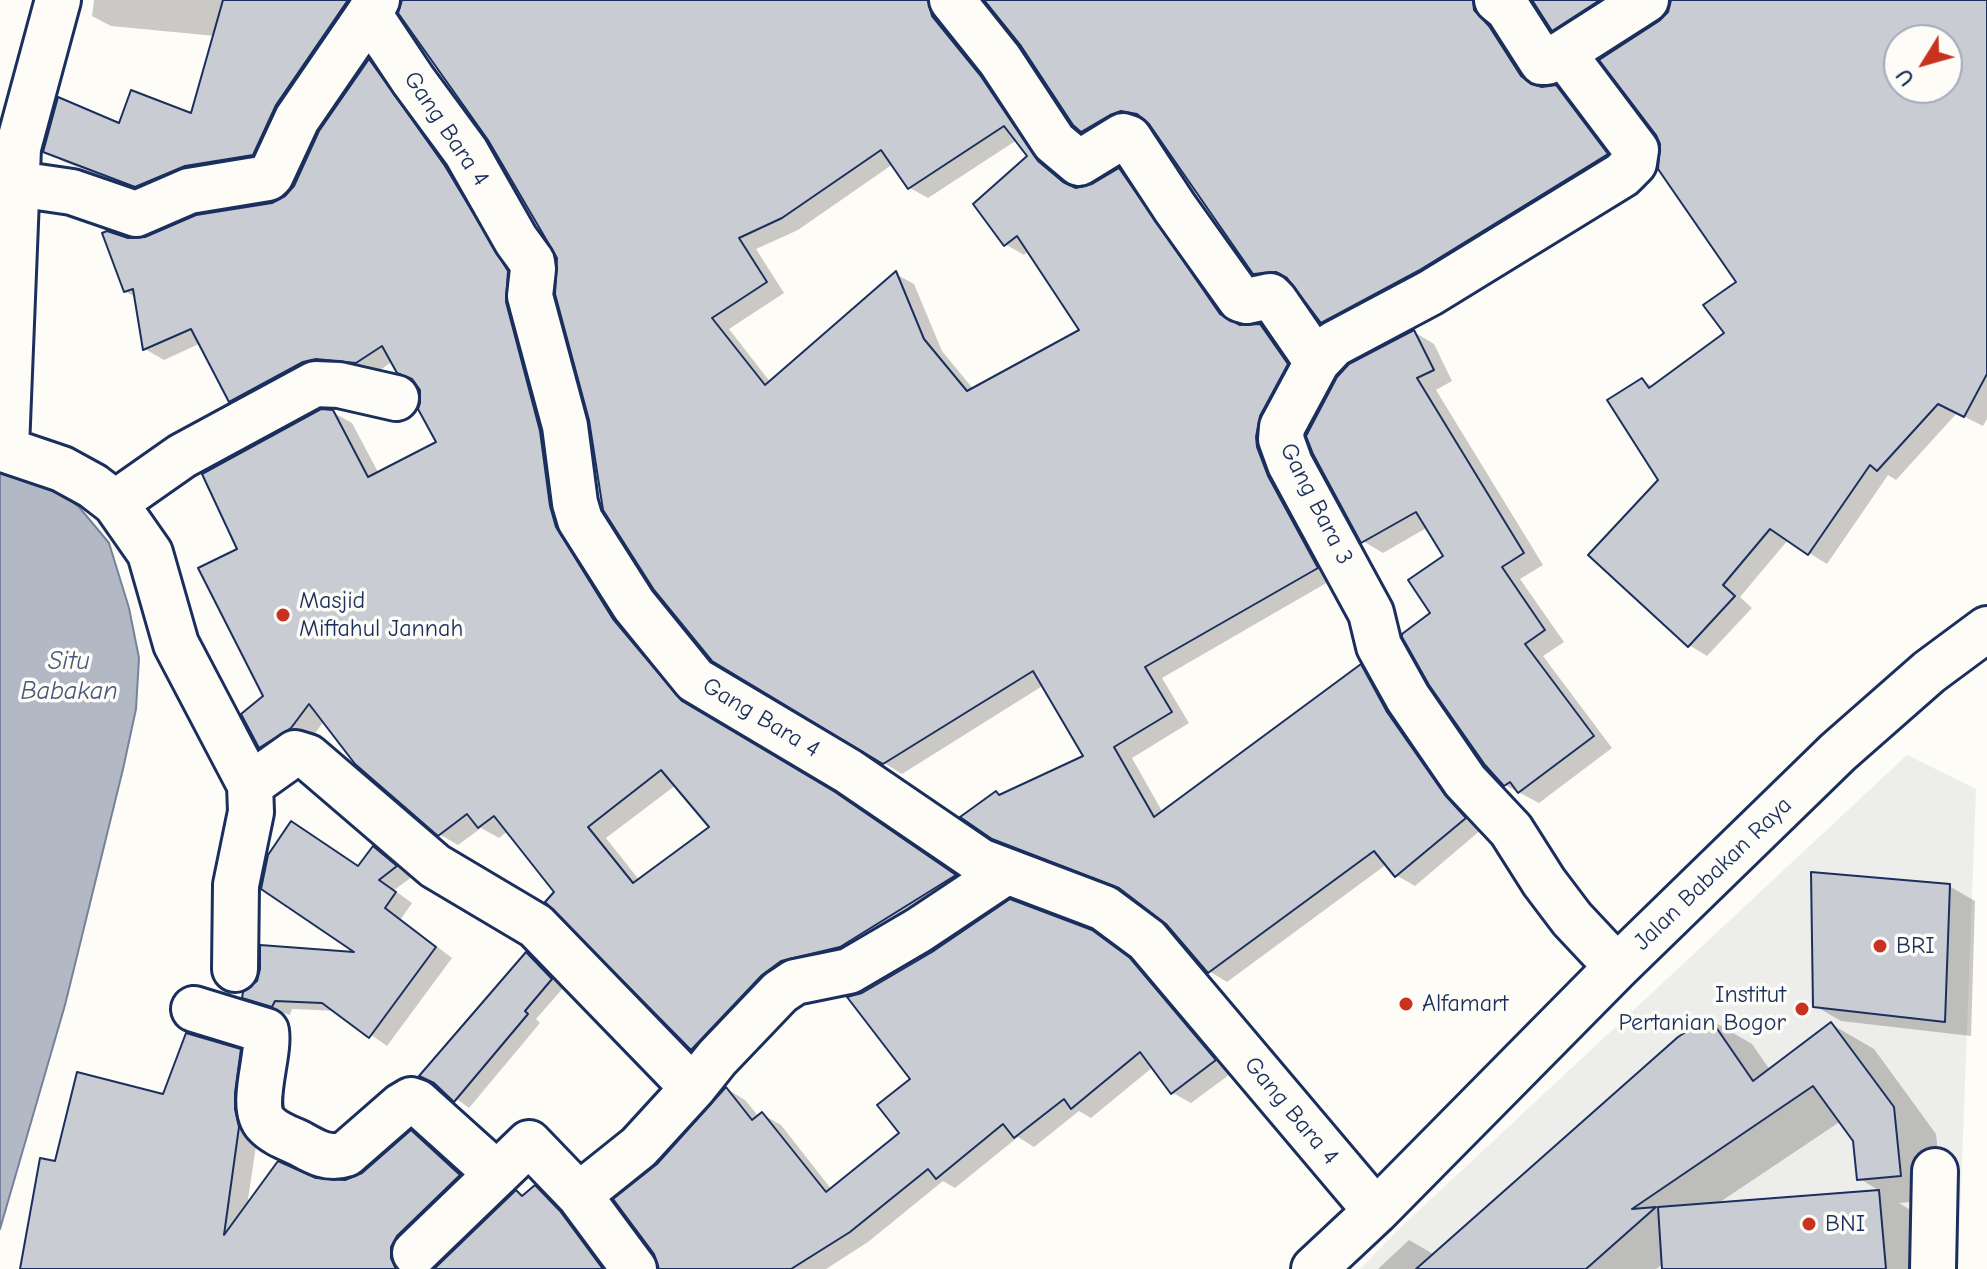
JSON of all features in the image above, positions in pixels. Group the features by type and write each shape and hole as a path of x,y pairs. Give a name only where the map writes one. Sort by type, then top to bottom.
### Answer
{"street":[{"path":"58,0 18,148 3,448 62,469 93,486 115,503 150,553 176,644 250,785 251,812 236,885 235,969"},
{"path":"952,0 1000,60 1054,142 1079,163 1123,136 1129,138 1240,299 1247,301 1270,296 1317,362 1334,344 1430,293 1622,175 1634,163 1636,150 1563,53"},
{"path":"1497,0 1508,9 1542,62 1563,53 1646,0"},
{"path":"17,184 72,192 136,214 189,191 268,178 297,119 373,7"},
{"name":"Gang Bara 4","path":"373,7 413,80 466,152 516,240 532,262 530,296 565,426 580,520 634,605 695,680 848,771 980,861 1104,908 1147,940 1376,1211"},
{"name":"Gang Bara 3","path":"1317,362 1287,416 1281,439 1290,464 1371,613 1379,646 1390,670 1465,781 1511,830 1572,919 1617,967"},
{"path":"115,503 182,456 315,384 339,385 396,398"},
{"name":"Jalan Babakan Raya","path":"1314,1269 1838,752 1929,672 1987,629"},
{"path":"250,785 295,753 308,757 435,866 536,926 693,1088"},
{"path":"579,1195 639,1147 780,992 795,982 849,971 919,930 1006,872"},
{"path":"194,1009 266,1031 259,1104 262,1119 268,1127 319,1154 335,1158 346,1154 411,1100 497,1174"},
{"path":"415,1253 529,1143 579,1195 634,1269"},
{"path":"1933,1269 1935,1171"}],"shaded area":[{"name":"Institut Pertanian Bogor","path":"1907,755 1976,789 1958,1269 1360,1269 1400,1228"}],"water":[{"name":"Situ Babakan","path":"0,460 33,472 79,507 109,543 129,608 139,658 136,709 123,769 65,1005 0,1229"}],"building":[{"path":"223,0 348,0 276,105 253,155 185,166 135,187 43,152 58,97 119,123 131,90 191,113"},
{"path":"402,0 928,0 932,16 980,75 1038,161 1063,182 1076,188 1092,184 1119,168 1220,314 1240,325 1260,324 1288,364 1260,416 1257,447 1268,476 1318,568 1145,667 1172,712 1114,747 1154,817 1361,664 1387,712 1445,795 1466,818 1395,877 1374,851 1208,973 1166,924 1119,888 992,839 960,817 996,791 999,795 1083,756 1033,671 883,764 712,661 654,590 603,510 589,420 555,294 557,258 488,140 398,13","holes":["1004,126 1027,156 973,204 1004,246 1017,236 1079,330 967,391 924,339 896,271 765,385 712,318 767,282 739,238 782,218 881,150 908,189"]},
{"path":"984,0 1473,0 1474,10 1489,26 1521,76 1531,84 1542,87 1556,85 1608,154 1418,271 1321,323 1287,278 1276,272 1253,274 1149,124 1137,114 1121,111 1081,132 1073,125 1021,46"},
{"path":"1532,0 1600,0 1552,31"},
{"path":"1671,0 1987,0 1987,374 1964,417 1938,404 1877,471 1870,465 1808,555 1770,529 1723,585 1735,596 1688,647 1588,555 1658,480 1607,400 1642,378 1649,388 1724,333 1703,305 1736,282 1658,169 1660,144 1656,135 1599,60 1668,12"},
{"path":"369,59 445,166 508,271 506,302 540,431 550,506 556,527 613,619 682,701 835,792 956,875 840,947 781,961 762,975 691,1050 545,902 554,892 494,816 478,828 467,814 438,836 355,764 309,704 291,728 259,748 241,714 263,696 198,568 237,549 202,474 321,409 333,410 368,477 436,442 418,409 420,390 412,379 397,373 382,346 356,363 316,359 303,362 229,402 191,329 143,350 133,289 124,292 102,233 107,231 128,238 145,237 196,215 272,203 285,196 294,186 319,131","holes":["661,770 709,827 633,883 588,827"]},
{"path":"1414,330 1434,370 1417,378 1524,553 1502,567 1545,630 1525,644 1594,736 1518,793 1510,782 1504,786 1485,765 1429,685 1402,637 1430,613 1408,580 1443,556 1416,512 1361,543 1306,436 1337,377 1349,364"},
{"path":"291,821 358,866 373,846 397,866 379,880 396,892 385,908 436,947 369,1038 322,1003 275,1001 272,1007 242,998 243,992 257,981 260,945 354,952 261,889 268,855"},
{"name":"BRI","path":"1811,872 1950,884 1945,1022 1813,1007"},
{"path":"1010,899 1092,930 1130,958 1216,1060 1171,1094 1140,1052 1071,1109 1064,1099 1014,1138 1003,1124 936,1179 928,1169 850,1232 791,1269 659,1269 654,1254 613,1199 657,1164 726,1087 752,1120 762,1112 826,1192 899,1133 877,1105 910,1079 847,997 862,993 932,952"},
{"path":"526,952 552,979 525,1011 528,1014 454,1102 434,1083 419,1076"},
{"path":"1709,1017 1753,1081 1831,1022 1894,1107 1901,1176 1857,1180 1853,1141 1813,1086 1632,1209 1656,1207 1586,1269 1416,1269 1678,1037"},
{"path":"186,1033 241,1049 235,1093 239,1127 224,1235 278,1161 316,1178 345,1180 362,1173 411,1130 460,1175 397,1236 391,1247 391,1258 396,1269 20,1269 40,1158 55,1161 77,1072 163,1094"},
{"path":"535,1185 560,1211 603,1269 434,1269 516,1190 522,1196"},
{"name":"BNI","path":"1879,1190 1886,1269 1662,1269 1658,1207"}],"place":[{"name":"Masjid Miftahul Jannah","path":"283,615"},
{"name":"BRI","path":"1880,946"},
{"name":"Alfamart","path":"1406,1004"},
{"name":"Institut Pertanian Bogor","path":"1802,1009"},
{"name":"BNI","path":"1809,1224"}]}
